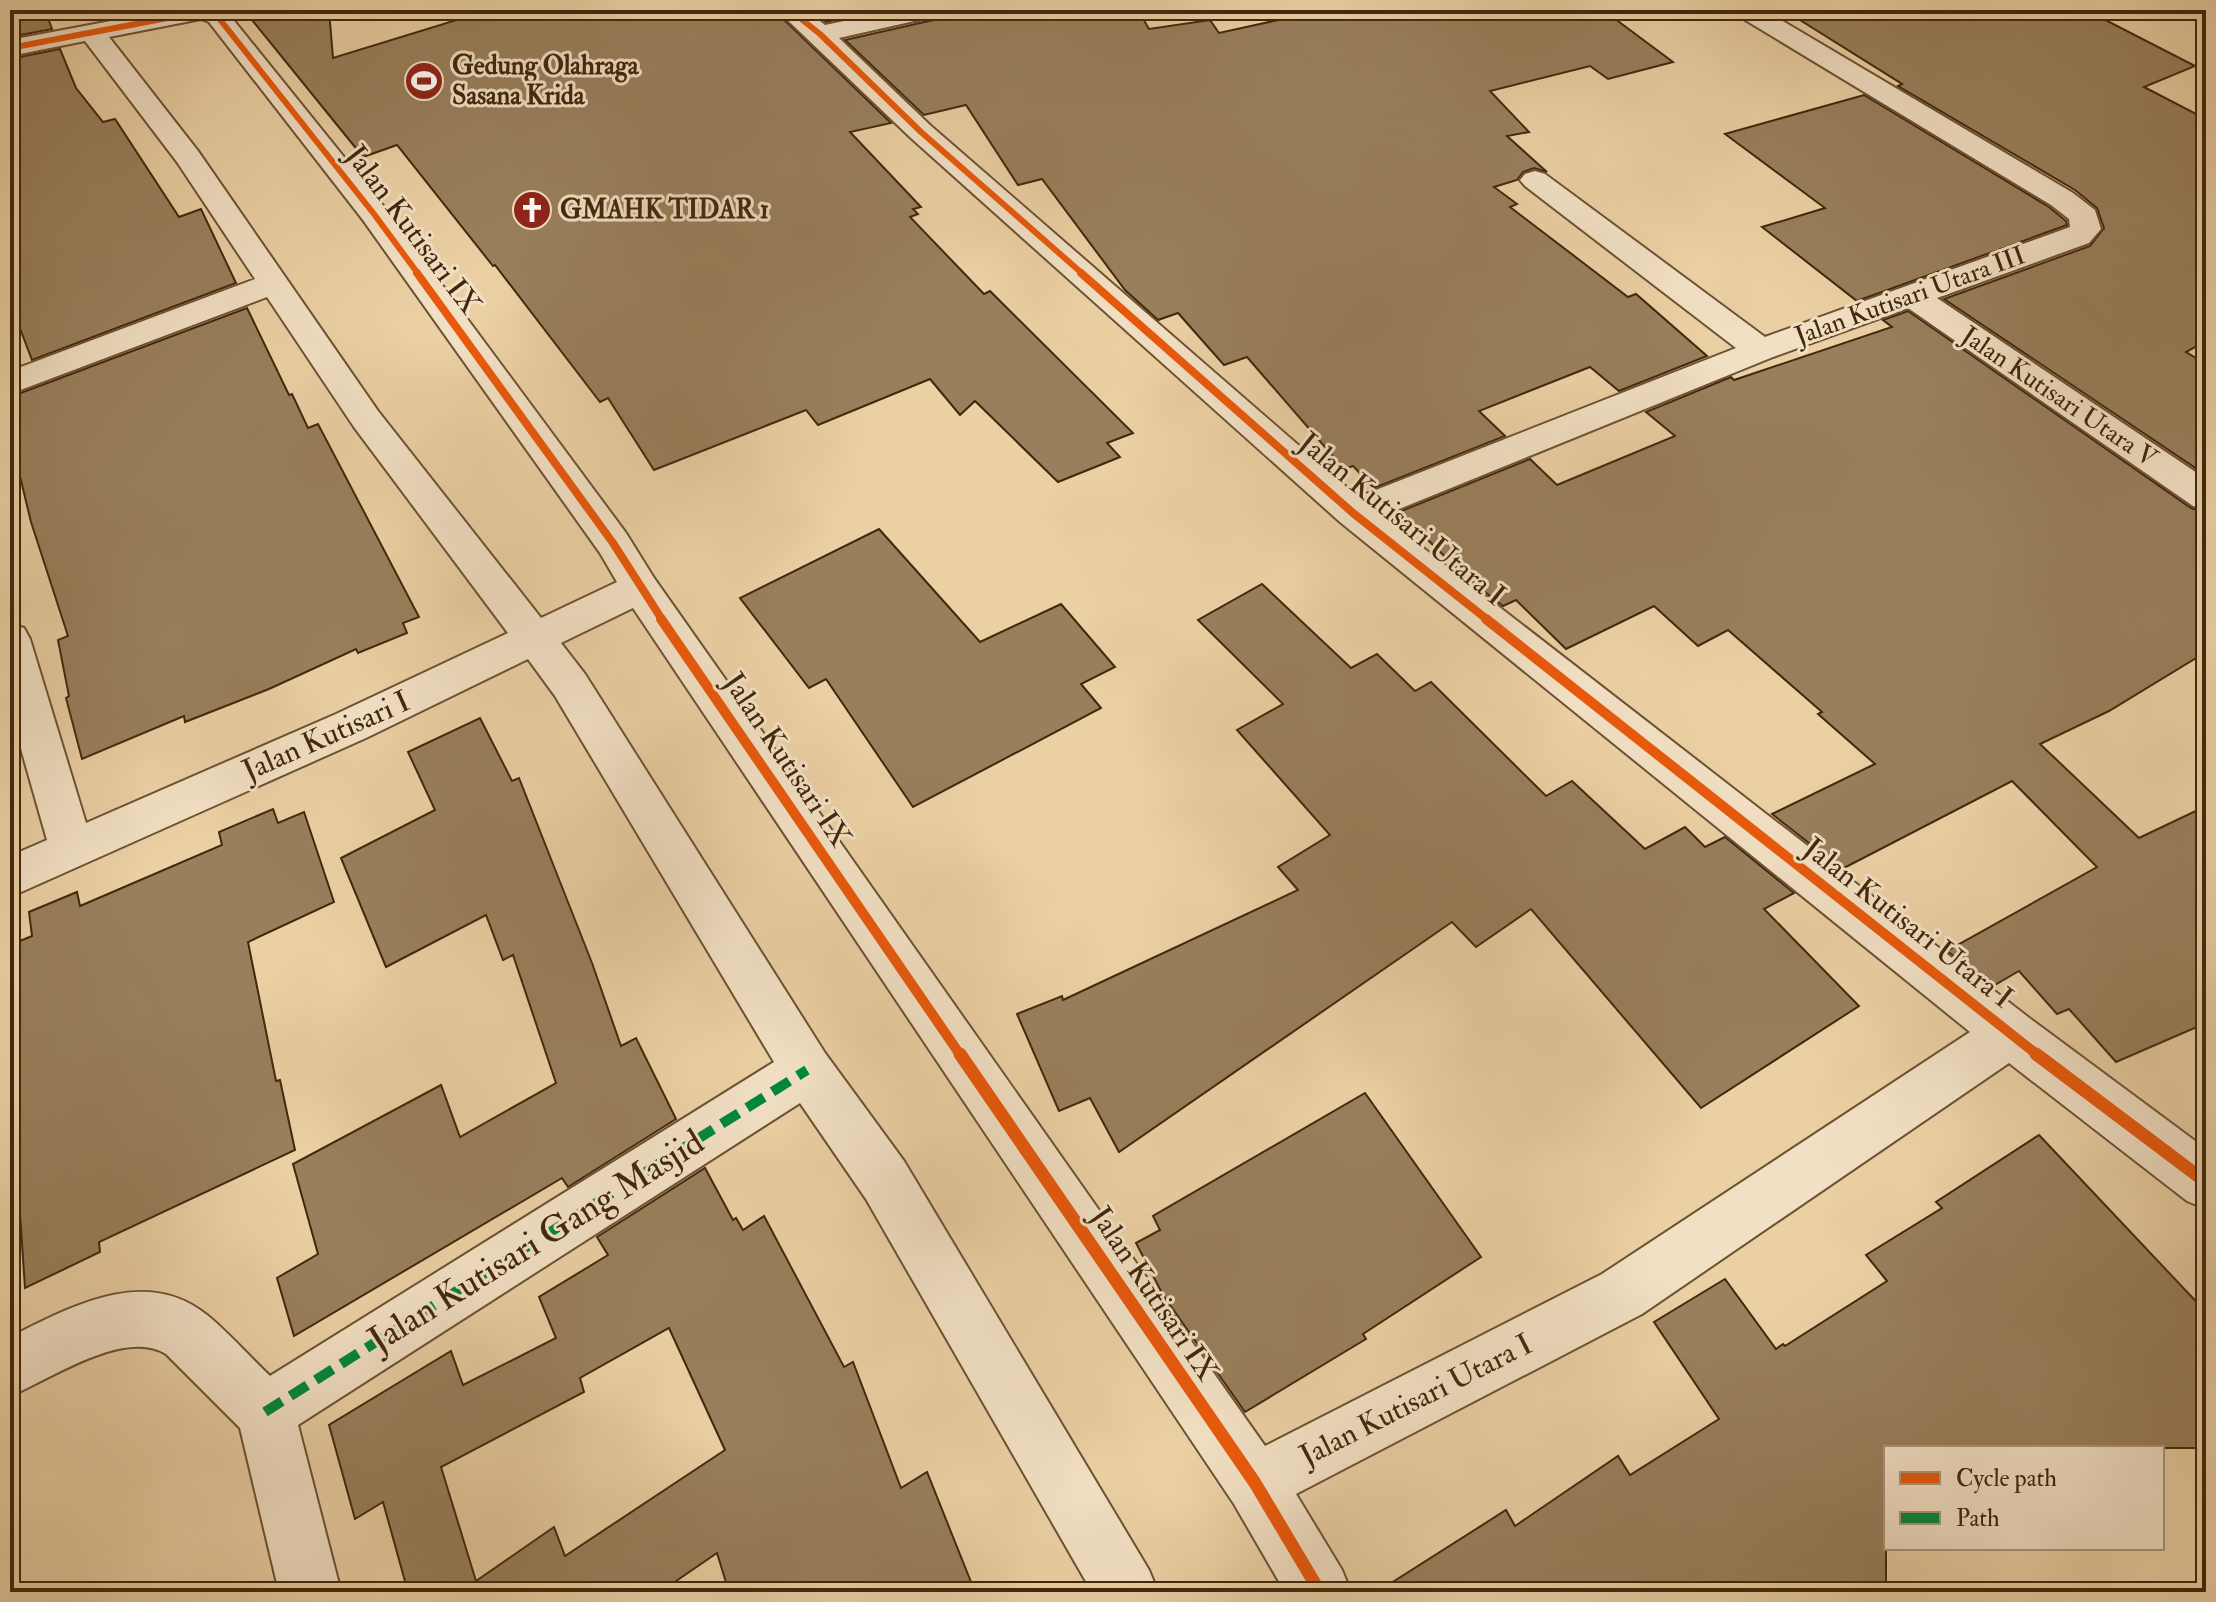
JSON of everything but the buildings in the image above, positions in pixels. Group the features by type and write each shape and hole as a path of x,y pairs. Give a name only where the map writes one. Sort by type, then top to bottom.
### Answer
{"street":[{"name":"Jalan Kutisari Utara I","path":"790,10 820,34 921,132 1353,513 2010,1034 1622,1294 1255,1483"},
{"path":"820,34 932,10"},
{"name":"Jalan Kutisari Utara III","path":"1353,513 1761,350 2078,236 2086,229 2084,216 2049,191 1746,10"},
{"name":"Jalan Kutisari IX","path":"10,48 204,11 218,17 374,214 613,543 640,588 1255,1483 1320,1592"},
{"path":"106,32 116,60 188,157 366,419 563,625 570,685 807,1070 885,1180 1127,1592"},
{"path":"1535,180 1761,350"},
{"path":"10,383 274,283"},
{"name":"Jalan Kutisari Utara V","path":"1912,296 2206,497"},
{"name":"Jalan Kutisari I","path":"10,877 351,726 640,588"},
{"path":"10,639 72,850"},
{"path":"2010,1034 2206,1182"},
{"name":"Jalan Kutisari Gang Masjid","path":"265,1412 807,1070"},
{"path":"10,1367 70,1337 128,1318 163,1320 186,1334 265,1412 310,1592"}],"marked path":[{"path":"265,1412 807,1070"}],"cycle path":[{"path":"790,10 820,34 921,132 1353,513 2010,1034 2206,1182"},
{"path":"10,48 204,11 218,17 374,214 613,543 640,588 1255,1483 1320,1592"}],"place":[{"name":"Gedung Olahraga Sasana Krida","path":"424,81"},
{"name":"GMAHK TIDAR 1","path":"532,210"}]}
